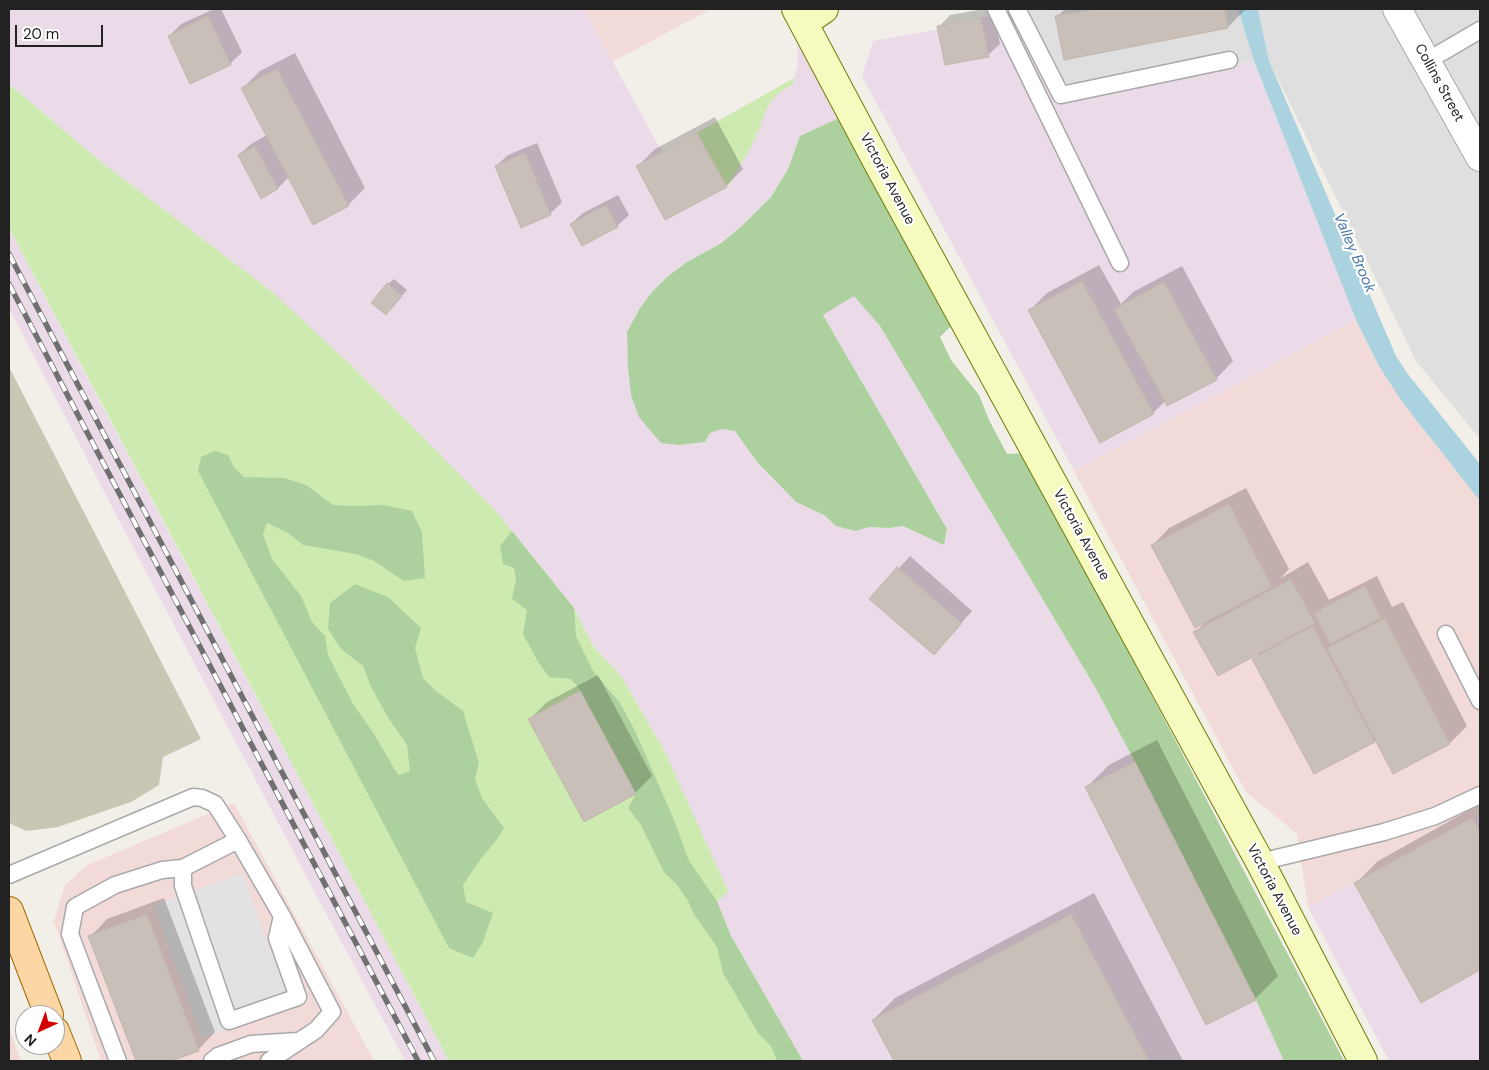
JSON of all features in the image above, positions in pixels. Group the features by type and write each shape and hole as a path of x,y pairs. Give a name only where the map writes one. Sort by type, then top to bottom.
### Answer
{"main road":[{"path":"9,911 45,1005"}],"street":[{"name":"Collins Street","path":"1397,9 1480,157"},
{"name":"Victoria Avenue","path":"808,13 885,175 1260,862 1363,1061"}],"lane":[{"path":"996,9 1120,263"},
{"path":"1017,9 1061,95 1229,60"},
{"path":"1427,60 1480,30"},
{"path":"1446,634 1480,701"},
{"path":"1260,862 1384,832 1434,816 1480,794"},
{"path":"9,875 193,797 202,798 215,804 282,916 332,1012 316,1030 270,1061"},
{"path":"118,1061 70,934 75,907 115,885 162,870 183,868 238,840"},
{"path":"183,868 183,886 229,1021 298,997 278,938 282,916"},
{"path":"212,1061 218,1056 251,1044 300,1041"}],"shaded area":[{"path":"9,9 584,9 662,152 794,78 798,65 797,44 839,118 800,136 788,169 771,197 743,225 720,244 687,262 667,277 652,292 640,308 627,333 631,395 679,445 705,442 710,433 722,429 735,431 757,462 796,502 824,515 836,526 855,531 870,527 889,528 903,526 944,545 947,529 823,315 854,295 880,326 1095,687 1256,1000 1284,1061 803,1061 731,936 717,901 692,816 665,752 621,676 593,646 574,608 493,508 271,291 100,161 9,84"},
{"path":"584,9 711,9 612,62"},
{"path":"1019,9 1238,9 1254,61 1055,102 1008,11"},
{"path":"1258,9 1480,9 1480,439 1416,361 1269,61"},
{"path":"1008,11 1055,102 1254,61 1356,320 1074,471 862,76 873,41 933,30"},
{"path":"9,228 449,1061 405,1061 313,889 9,308"},
{"path":"1356,320 1380,368 1403,403 1480,501 1480,814 1308,907 1297,834 1245,791 1074,471"},
{"path":"9,367 201,739 163,757 159,785 131,802 58,827 26,831 9,823"},
{"path":"234,803 374,1061 101,1061 54,921 65,885 87,865"},
{"path":"1480,814 1480,1061 1389,1061 1308,907"},
{"path":"242,873 291,1006 202,1038 154,905"},
{"path":"9,1028 15,1044 15,1055 19,1055 21,1061 9,1061"}],"green space":[{"path":"794,78 793,84 777,94 767,108 750,149 727,187 697,133"},
{"path":"9,84 100,161 271,291 355,369 493,508 574,608 593,646 621,676 665,752 728,891 717,902 731,936 803,1061 449,1061 9,228"},
{"path":"839,118 953,324 940,337 951,360 979,395 989,420 1007,454 1024,453 1344,1061 1284,1061 1256,1000 1095,687 880,326 854,296 823,315 947,529 944,545 903,526 889,528 870,527 855,531 836,526 824,515 796,502 757,462 735,431 722,429 710,433 705,442 679,445 661,443 639,417 631,395 627,332 640,308 667,277 687,262 720,244 743,225 771,197 788,169 800,136"},
{"path":"215,451 228,455 234,467 244,477 284,478 306,485 333,505 384,505 412,511 422,532 425,578 404,581 374,561 356,554 303,545 288,533 267,523 263,534 272,559 301,596 312,622 325,636 328,655 353,704 374,734 398,775 410,771 407,745 389,719 371,687 363,666 341,649 328,629 330,603 355,584 388,597 421,628 415,648 423,678 436,691 463,711 479,763 475,779 482,798 504,828 463,885 466,902 493,913 483,942 473,958 449,948 198,471 201,457"},
{"path":"512,531 574,608 576,636 593,671 620,703 636,733 674,820 689,861 717,901 731,936 803,1061 777,1061 771,1046 758,1033 723,973 717,947 694,914 687,899 664,872 641,825 628,808 636,794 581,691 571,679 549,677 537,660 523,634 527,610 512,599 516,579 514,568 503,564 500,546"}],"water":[{"path":"1238,9 1258,9 1269,61 1396,356 1407,373 1480,464 1480,501 1403,403 1380,368 1356,320 1254,61"}],"building":[{"path":"1096,9 1225,9 1228,28 1064,60 1055,16"},
{"path":"208,16 231,65 190,84 168,36"},
{"path":"981,18 989,57 945,65 937,26"},
{"path":"277,69 349,206 313,225 241,88"},
{"path":"697,133 727,187 665,220 636,166"},
{"path":"255,146 278,189 261,199 238,155"},
{"path":"525,153 551,215 521,228 495,166"},
{"path":"606,205 618,227 582,246 570,224"},
{"path":"1082,281 1154,414 1100,443 1028,310"},
{"path":"1164,282 1217,380 1167,406 1114,309"},
{"path":"387,283 402,296 386,315 371,303"},
{"path":"1229,504 1272,587 1195,628 1151,545"},
{"path":"897,567 962,623 934,655 869,599"},
{"path":"1291,579 1315,623 1218,676 1193,632"},
{"path":"1365,586 1381,618 1330,644 1314,613"},
{"path":"1385,618 1450,744 1393,774 1327,648"},
{"path":"1313,626 1375,742 1314,774 1252,659"},
{"path":"580,691 636,794 584,822 528,719"},
{"path":"1135,762 1256,1000 1206,1025 1085,787"},
{"path":"1472,818 1480,832 1480,970 1421,1003 1354,883"},
{"path":"147,914 199,1051 171,1061 136,1061 88,936"},
{"path":"1071,914 1149,1061 894,1061 872,1020"}],"railway":[{"path":"9,254 434,1061"},
{"path":"9,284 418,1061"}],"water label":[{"name":"Valley Brook","path":"1354,253"}]}
